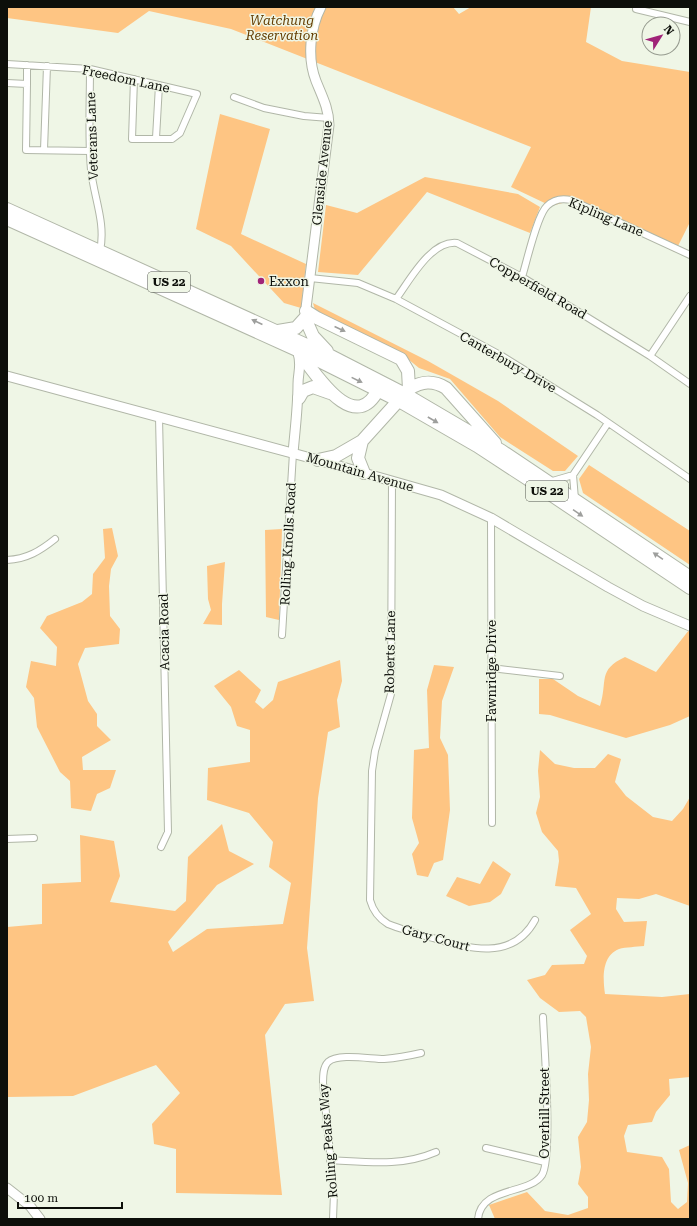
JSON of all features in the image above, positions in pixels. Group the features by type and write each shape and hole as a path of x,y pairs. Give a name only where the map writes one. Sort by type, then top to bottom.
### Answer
{"highway":[{"name":"US 22","path":"7,209 331,356 405,394 502,451 690,577"},
{"name":"US 22","path":"7,219 297,350 378,390 405,394 477,446 690,588"},
{"path":"278,332 296,328 305,315"},
{"path":"305,315 313,336 331,356"},
{"path":"305,315 317,318 401,358 408,371 405,394"},
{"path":"297,350 333,395"},
{"path":"299,398 303,391 313,387 318,387 333,395 346,405 360,406 373,398 378,390 379,385 374,378"},
{"path":"318,460 336,456 362,441 405,394 417,384 429,382 446,388 502,451"},
{"path":"362,441 358,458 364,473"}],"street":[{"name":"Glenside Avenue","path":"305,315 329,118 312,64 313,31 321,7"},
{"path":"636,9 690,22"},
{"name":"Freedom Lane","path":"7,64 90,69 197,94 180,133 172,139 156,138"},
{"path":"27,65 26,150 90,151"},
{"path":"44,150 47,66"},
{"name":"Veterans Lane","path":"90,69 90,151 94,191 102,223 100,251"},
{"path":"134,79 132,139 156,138 159,85"},
{"path":"7,83 27,84"},
{"path":"234,97 264,108 304,116 329,118"},
{"name":"Kipling Lane","path":"522,277 541,214 551,203 561,199 571,200 690,255"},
{"name":"Copperfield Road","path":"396,299 432,252 446,243 457,243 522,277 650,356 690,384"},
{"name":"Canterbury Drive","path":"310,278 358,283 377,289 396,299 502,356 608,423 690,479"},
{"path":"650,356 690,296"},
{"path":"293,453 299,398 298,383 301,365 297,350"},
{"name":"Mountain Avenue","path":"7,376 293,453 392,481 455,501 491,518 643,606 690,626"},
{"name":"Acacia Road","path":"159,417 168,832 161,847"},
{"path":"575,500 573,475 608,423"},
{"name":"Rolling Knolls Road","path":"282,635 293,453"},
{"path":"549,482 573,475"},
{"name":"Roberts Lane","path":"377,916 370,900 372,771 375,751 391,694 392,481"},
{"name":"Fawnridge Drive","path":"491,518 492,823"},
{"path":"7,560 19,560 36,553 55,539"},
{"path":"491,668 560,676"},
{"path":"7,839 34,838"},
{"name":"Gary Court","path":"377,916 381,920 396,927 460,946 482,950 504,946 518,939 531,928 535,920"},
{"name":"Overhill Street","path":"478,1219 481,1207 488,1200 541,1177 547,1146 543,1017"},
{"name":"Rolling Peaks Way","path":"333,1219 334,1194 323,1083 324,1067 329,1062 340,1057 384,1059 421,1053"},
{"path":"486,1148 545,1162"},
{"path":"330,1160 397,1163 419,1160 436,1152"},
{"path":"7,1188 30,1206 40,1219"}],"green space":[{"name":"Watchung Reservation","path":"7,7 453,7 459,14 471,7 591,7 586,42 622,61 690,72 690,222 675,252 570,201 551,206 511,187 531,147 231,29 149,11 118,33 7,18"},
{"path":"220,114 270,129 241,234 306,264 301,308 284,303 231,246 196,229"},
{"path":"425,177 518,194 540,207 530,233 427,192 358,275 318,272 326,205 357,213"},
{"path":"313,303 428,361 498,401 578,456 565,471 553,471 500,437 450,379 419,368 403,355 321,315 315,310"},
{"path":"589,465 690,531 690,565 583,493 579,479"},
{"path":"112,528 118,556 111,569 109,586 110,616 120,629 119,644 85,648 78,664 88,701 97,714 97,726 111,740 82,757 83,770 116,770 110,788 97,794 91,811 71,808 70,781 60,772 37,727 34,698 26,687 31,661 56,666 57,647 40,628 47,616 82,602 92,594 93,574 105,558 103,529"},
{"path":"282,529 279,620 266,617 265,530"},
{"path":"225,562 222,625 203,624 211,610 208,599 207,566"},
{"path":"689,630 690,716 670,725 626,738 550,715 539,714 539,679 553,679 578,696 600,706 605,677 610,667 625,657 656,672"},
{"path":"340,660 342,681 337,700 340,727 328,732 318,798 307,948 314,1001 285,1004 265,1035 282,1195 176,1193 176,1149 154,1144 152,1124 180,1093 156,1065 73,1096 7,1097 7,927 42,924 42,884 81,882 80,835 114,841 120,876 110,902 175,911 186,901 188,857 222,824 229,851 254,864 217,885 168,942 173,952 207,929 283,924 291,883 269,867 273,842 249,813 207,800 208,768 250,762 250,730 237,726 231,707 214,686 239,670 261,690 255,702 263,709 273,700 278,682"},
{"path":"434,665 454,667 442,701 440,738 448,755 450,810 443,860 434,863 428,877 417,875 412,854 419,843 412,818 414,750 429,748 427,690"},
{"path":"540,750 555,764 574,768 595,768 608,754 621,759 615,782 626,796 653,817 672,821 683,809 690,797 690,906 656,894 639,899 617,898 616,909 624,922 647,921 644,946 622,948 613,952 604,969 604,982 605,994 662,997 690,994 690,1077 669,1079 670,1095 656,1112 652,1122 628,1125 624,1136 627,1152 662,1157 669,1169 671,1202 678,1209 687,1202 688,1183 679,1150 690,1145 690,1219 495,1219 489,1205 527,1192 545,1211 568,1215 588,1208 588,1197 578,1184 581,1167 578,1137 587,1122 589,1100 588,1074 591,1047 586,1017 580,1011 559,1012 540,998 527,980 545,975 552,965 584,964 587,956 570,930 591,914 576,888 555,886 559,861 558,851 542,832 536,813 540,797 538,771"},
{"path":"493,861 511,874 501,894 490,902 469,906 446,896 457,877 480,884"}],"place":[{"name":"Exxon","path":"261,281"}]}
